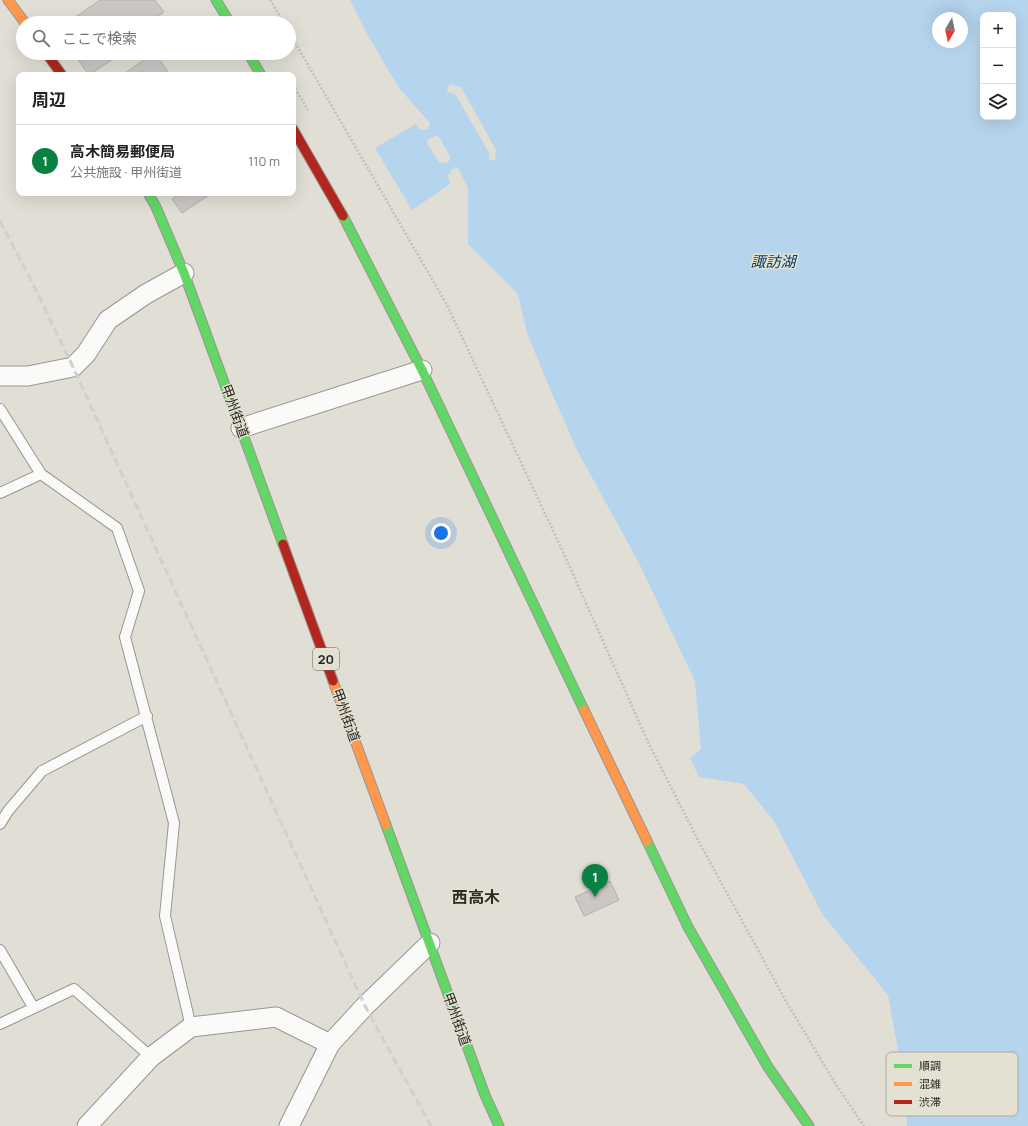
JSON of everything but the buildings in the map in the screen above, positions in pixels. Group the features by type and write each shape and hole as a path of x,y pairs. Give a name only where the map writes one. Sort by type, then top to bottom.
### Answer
{"main road":[{"path":"8,0 20,16"},
{"path":"216,0 226,16"},
{"path":"51,60 60,72"},
{"path":"252,60 259,72"},
{"path":"296,134 329,190 422,370 688,927 768,1067 809,1126"},
{"name":"甲州街道","path":"150,196 156,207 184,273 485,1095 499,1126"}],"street":[{"path":"0,376 28,376 73,367 86,354 108,320 146,294 184,273"},
{"path":"241,428 422,370"},
{"path":"289,1126 330,1044 365,1006 430,943"},
{"path":"87,1126 151,1057 191,1027 276,1017 330,1044"}],"lane":[{"path":"0,409 41,474 117,528 139,591 125,637 174,823 165,916 191,1027"},
{"path":"0,492 41,474"},
{"path":"0,824 8,811 42,770 147,716"},
{"path":"0,950 33,1007"},
{"path":"0,1024 33,1007 74,989 151,1057"}],"path":[{"path":"270,0 280,16"},
{"path":"296,44 447,305 564,554 649,744 699,842 787,1003 834,1083 864,1126"}],"water":[{"name":"諏訪湖","path":"350,0 1028,0 1028,1126 907,1126 906,1116 1018,1116 1018,1052 898,1052 888,995 823,915 774,821 744,784 699,777 690,758 701,749 695,681 638,561 578,452 527,333 518,294 468,244 468,188 458,168 452,169 448,176 450,184 412,210 375,148 416,124 420,130 428,129 430,123 399,88 369,37"}],"pier":[{"path":"449,84 461,87 496,150 495,160 489,160 489,153 455,94 447,92"},
{"path":"436,135 440,138 450,156 450,160 447,163 439,162 427,143 428,140"}],"railway":[{"path":"0,221 33,284 73,367 365,1006 431,1126"}],"traffic: fast":[{"path":"216,0 226,16"},
{"path":"252,60 259,72"},
{"path":"150,196 156,207 184,273 283,544"},
{"path":"343,216 422,370 584,710"},
{"path":"386,825 485,1095 499,1126"},
{"path":"647,841 688,927 768,1067 809,1126"}],"traffic: slow":[{"path":"8,0 20,16"},
{"path":"333,681 386,825"},
{"path":"584,710 647,841"}],"traffic: jam":[{"path":"51,60 60,72"},
{"path":"296,134 343,216"},
{"path":"283,544 333,681"}],"place":[{"name":"高木簡易郵便局","path":"595,897"}],"district":[{"name":"西高木","path":"476,897"}]}
